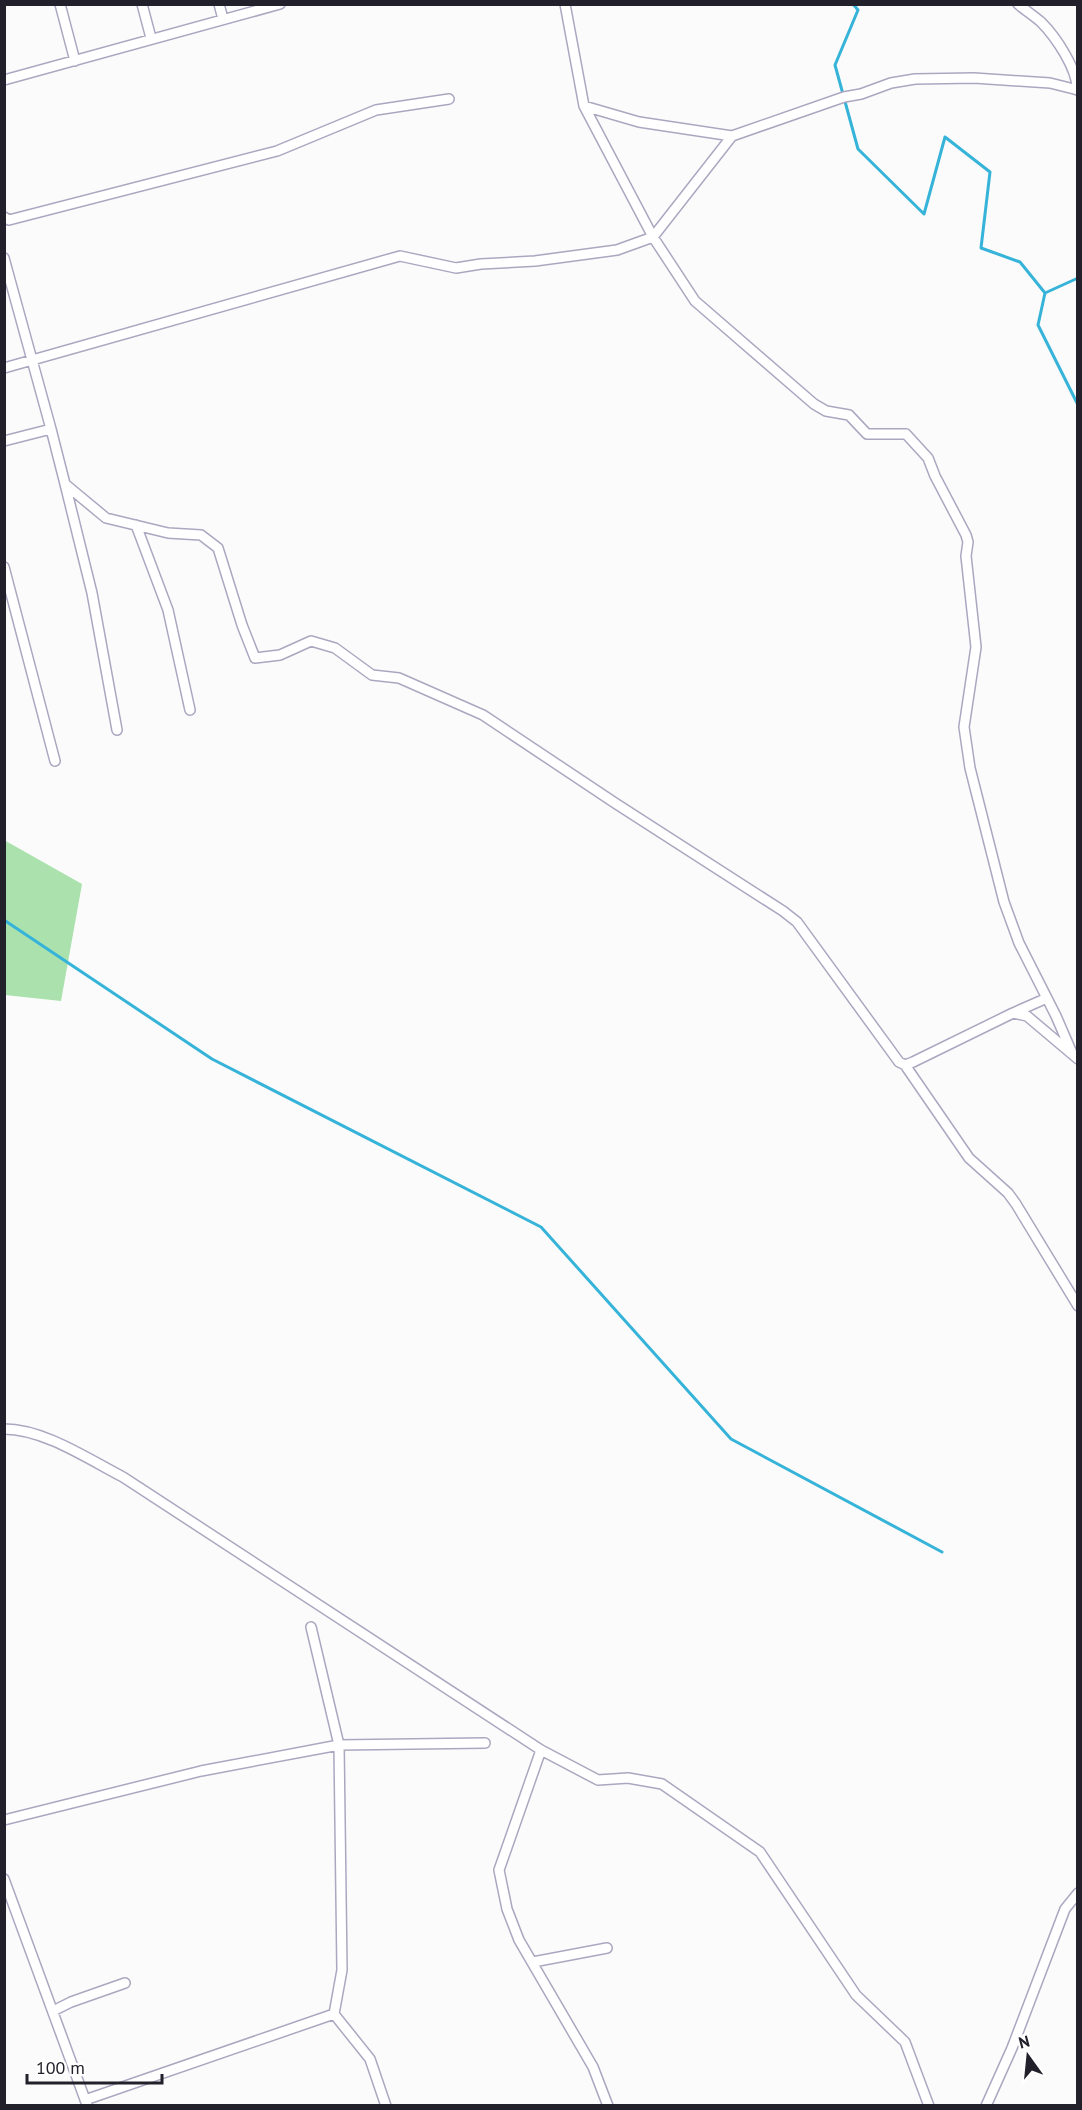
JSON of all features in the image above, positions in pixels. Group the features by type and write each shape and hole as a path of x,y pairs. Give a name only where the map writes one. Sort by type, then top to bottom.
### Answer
{"street":[{"path":"60,4 75,61"},
{"path":"142,4 151,38"},
{"path":"219,4 223,19"},
{"path":"4,80 280,4"},
{"path":"565,4 584,106 653,237 695,301 814,404 826,411 849,415 867,434 906,434 928,458 968,542 966,556 976,647 964,727 970,768 1004,902 1019,943 1075,1057"},
{"path":"584,106 639,122 732,136 844,97 861,94 891,83 915,79 974,78 1039,82 1077,90 1077,80 1059,45 1041,22 1018,4"},
{"path":"4,217 9,219 277,151 375,110 449,99"},
{"path":"4,368 400,256 456,268 535,261 617,250 653,237 732,136"},
{"path":"4,258 8,289 33,360 92,593 117,730"},
{"path":"4,441 51,429"},
{"path":"65,484 106,518 168,533 201,536 218,548 242,625 255,658 280,656 311,641 335,648 372,675 399,678 483,715 797,922 888,1049 899,1062 905,1065 969,1158 1008,1193 1077,1306"},
{"path":"136,525 168,610 190,710"},
{"path":"4,567 55,761"},
{"path":"905,1065 1013,1012 1047,998"},
{"path":"1013,1012 1027,1016 1075,1057"},
{"path":"4,1428 19,1429 53,1441 123,1476 541,1750 598,1780 628,1778 662,1784 760,1852 856,1995 905,2042 929,2106"},
{"path":"311,1627 339,1745 342,1970 334,2014 370,2059 386,2106"},
{"path":"4,1820 201,1771 339,1745 485,1743"},
{"path":"541,1750 499,1870 507,1909 519,1940 593,2067 608,2106"},
{"path":"4,1879 86,2103 334,2014"},
{"path":"986,2106 1012,2048 1065,1909 1077,1893"},
{"path":"533,1962 607,1948"},
{"path":"53,2012 71,2002 125,1983"}],"green space":[{"path":"4,840 82,884 61,1001 5,995"}],"waterway":[{"path":"853,4 858,10 835,65 858,149 924,214 945,137 990,172 981,248 1020,262 1045,293 1078,278"},
{"path":"1045,293 1038,325 1078,405"},
{"path":"4,920 212,1059 541,1227 731,1439 942,1552"}]}
